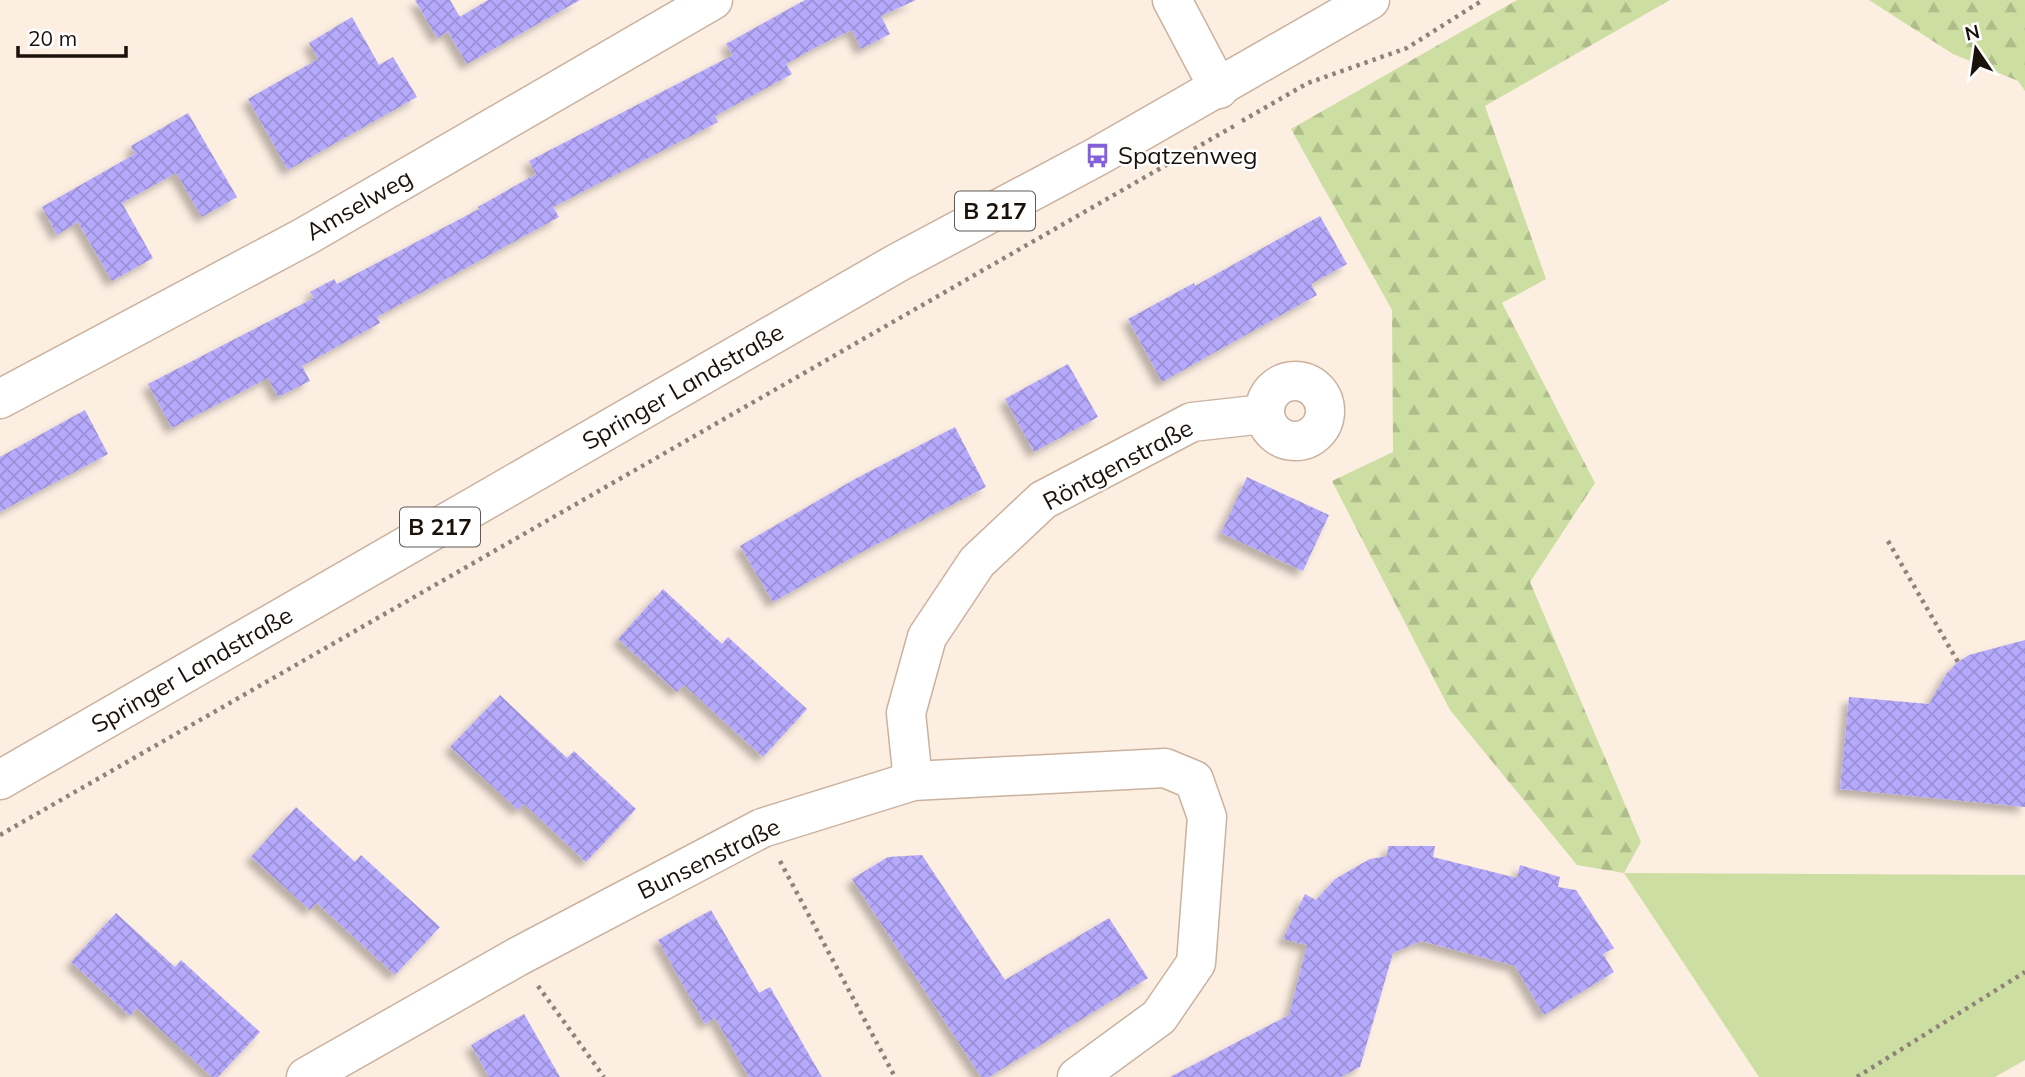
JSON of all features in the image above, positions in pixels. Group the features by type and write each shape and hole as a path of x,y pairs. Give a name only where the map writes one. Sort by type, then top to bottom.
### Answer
{"street":[{"name":"Amselweg","path":"0,399 306,236 713,0"},
{"path":"1172,0 1219,89"},
{"name":"Springer Landstraße","path":"0,780 897,263 1219,89 1370,0"},
{"name":"Röntgenstraße","path":"913,781 905,713 927,637 978,562 1043,500 1192,422 1264,414"},
{"name":"Bunsenstraße","path":"306,1077 517,957 762,828 913,781 1165,768 1194,780 1207,817 1196,963 1159,1017 1077,1077"}],"path":[{"path":"0,835 1308,83 1407,48 1483,0"},
{"path":"1888,541 1958,662"},
{"path":"762,828 895,1077"},
{"path":"517,957 604,1077"},
{"path":"1857,1077 2025,972"}],"green space":[{"path":"1517,0 1670,0 1485,106 1546,279 1502,303 1595,483 1530,582 1641,842 1624,873 1577,865 1450,710 1332,481 1393,452 1392,310 1291,129"},
{"path":"1869,0 2025,0 2025,91 2018,81 1953,54"},
{"path":"1624,873 2025,875 2025,1060 1995,1077 1759,1077"}],"building":[{"path":"415,0 450,0 460,17 488,0 580,0 467,64 448,32 437,38"},
{"path":"805,0 916,0 881,16 890,34 861,49 852,30 820,45 786,64 792,74 715,116 718,122 553,207 559,217 377,317 380,323 302,366 310,381 278,397 268,378 172,428 148,384 314,298 310,292 334,279 337,284 479,209 478,207 536,174 529,161 733,55 726,44"},
{"path":"352,17 379,65 393,57 417,97 288,170 248,99 318,59 309,43"},
{"path":"188,113 237,197 202,217 176,173 122,203 153,258 112,281 78,222 57,235 42,207 135,154 131,146"},
{"path":"1320,216 1347,264 1311,284 1317,295 1162,382 1128,319 1194,283 1195,286"},
{"path":"1068,364 1098,417 1034,452 1005,399"},
{"path":"85,410 108,454 0,512 0,457"},
{"path":"955,427 986,487 773,602 740,546 855,479"},
{"path":"1247,477 1329,515 1303,571 1221,533"},
{"path":"663,589 722,644 728,637 807,709 763,757 684,685 677,692 618,639"},
{"path":"2025,640 2025,807 1840,789 1849,697 1929,704 1947,673 1958,662 1969,655"},
{"path":"500,695 567,758 574,751 636,809 586,862 524,804 518,810 450,747"},
{"path":"296,807 355,862 361,855 440,927 395,975 317,903 310,910 251,857"},
{"path":"1388,846 1435,846 1433,857 1517,878 1520,865 1560,877 1558,887 1576,890 1614,948 1603,954 1614,972 1544,1015 1515,966 1421,941 1393,953 1360,1067 1341,1077 1170,1077 1289,1015 1307,945 1283,939 1305,894 1316,900 1335,879 1370,859 1387,856"},
{"path":"922,855 1005,980 1109,918 1148,978 989,1077 981,1077 852,879 888,857"},
{"path":"711,910 759,993 770,987 822,1077 749,1077 715,1018 705,1024 658,940"},
{"path":"116,913 175,967 181,960 260,1032 218,1077 212,1077 137,1008 130,1016 71,962"},
{"path":"524,1014 560,1077 489,1077 471,1045"}],"place":[{"name":"Spatzenweg","path":"1098,156"}]}
